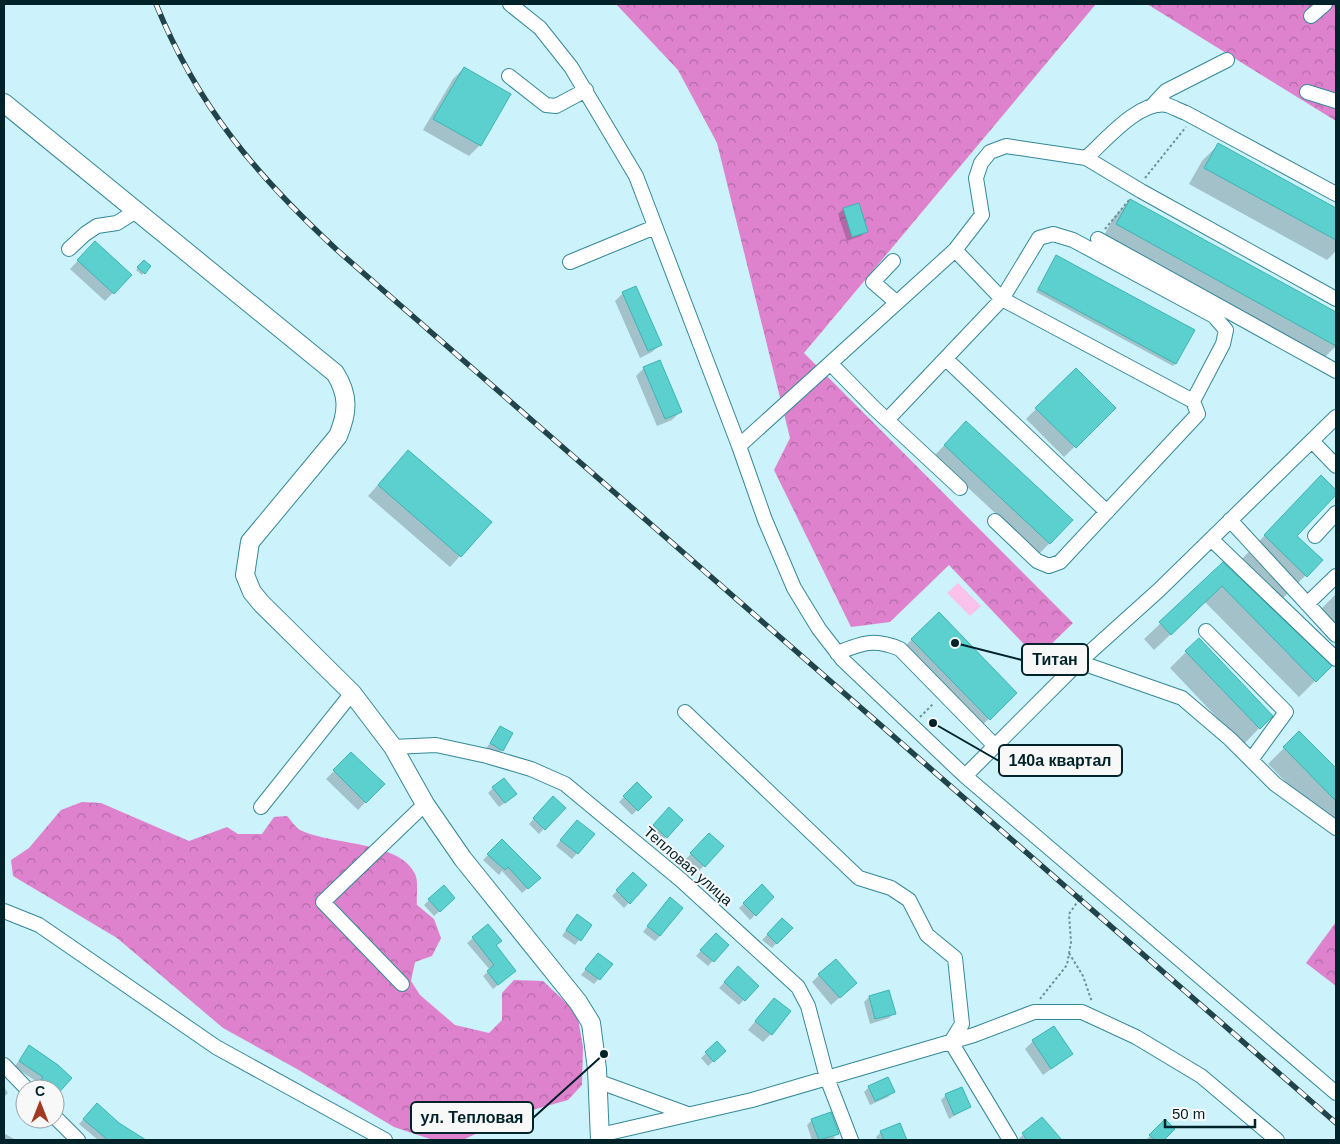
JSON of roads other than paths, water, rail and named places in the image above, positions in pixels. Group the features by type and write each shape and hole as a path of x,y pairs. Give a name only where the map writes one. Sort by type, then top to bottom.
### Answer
{"main road":[{"path":"4,103 335,373 343,385 347,399 346,417 338,436 250,542 245,575 261,604 352,693 393,747 425,804 463,860 578,1002 591,1023 598,1081 600,1138"}],"street":[{"path":"510,4 540,28 586,90 636,176 739,446 765,520 794,588 819,629 837,653 965,776 1336,1093"},
{"path":"1311,16 1325,4"},
{"path":"1086,158 1129,118 1152,106 1166,91 1228,60"},
{"path":"509,76 546,106 556,106 586,90"},
{"path":"1307,92 1336,101"},
{"path":"1152,106 1167,105 1186,113 1336,194"},
{"path":"739,446 955,250 982,215 976,178 981,163 990,152 1006,146 1086,158 1157,200 1336,299"},
{"path":"69,249 97,226 117,223 136,210"},
{"path":"570,262 655,227"},
{"path":"888,419 1002,299 1039,238 1053,234 1073,240 1214,316 1226,330 1222,344 1193,401"},
{"path":"1098,239 1336,371"},
{"path":"955,250 1002,299 1193,401 1198,414 1060,562 1049,566 1037,561 995,521"},
{"path":"893,261 873,282 896,302"},
{"path":"946,359 1107,512"},
{"path":"831,364 960,488"},
{"path":"965,776 1079,662 1159,590 1336,417"},
{"path":"1312,442 1336,466"},
{"path":"1315,536 1336,513"},
{"path":"1230,520 1336,635"},
{"path":"1211,539 1336,659"},
{"path":"1307,604 1336,576"},
{"path":"1206,631 1286,712 1251,760"},
{"path":"837,653 862,643 884,642 900,649 995,746"},
{"path":"1079,662 1182,698 1230,739 1275,784 1336,828"},
{"path":"261,807 352,693"},
{"path":"685,712 859,878 891,888 909,900 927,935 955,958 962,1024 951,1042"},
{"name":"Тепловая улица","path":"393,747 436,745 488,756 531,769 565,784 680,880 798,987 808,1006 827,1078 851,1140"},
{"path":"402,984 323,902 425,804"},
{"path":"4,911 39,925 216,1048 385,1140"},
{"path":"600,1138 685,1114 752,1100 974,1036 1034,1012 1082,1012 1136,1037 1201,1076 1277,1140"},
{"path":"951,1042 1010,1140"},
{"path":"4,1065 17,1079"},
{"path":"598,1081 685,1114"},
{"path":"65,1127 78,1140"}],"railway":[{"path":"156,4 191,75 210,107 232,138 280,194 337,250 1336,1123"}],"place":[{"name":"Титан","path":"955,643"},
{"name":"140а квартал","path":"933,723"},
{"name":"ул. Тепловая","path":"604,1054"}]}
